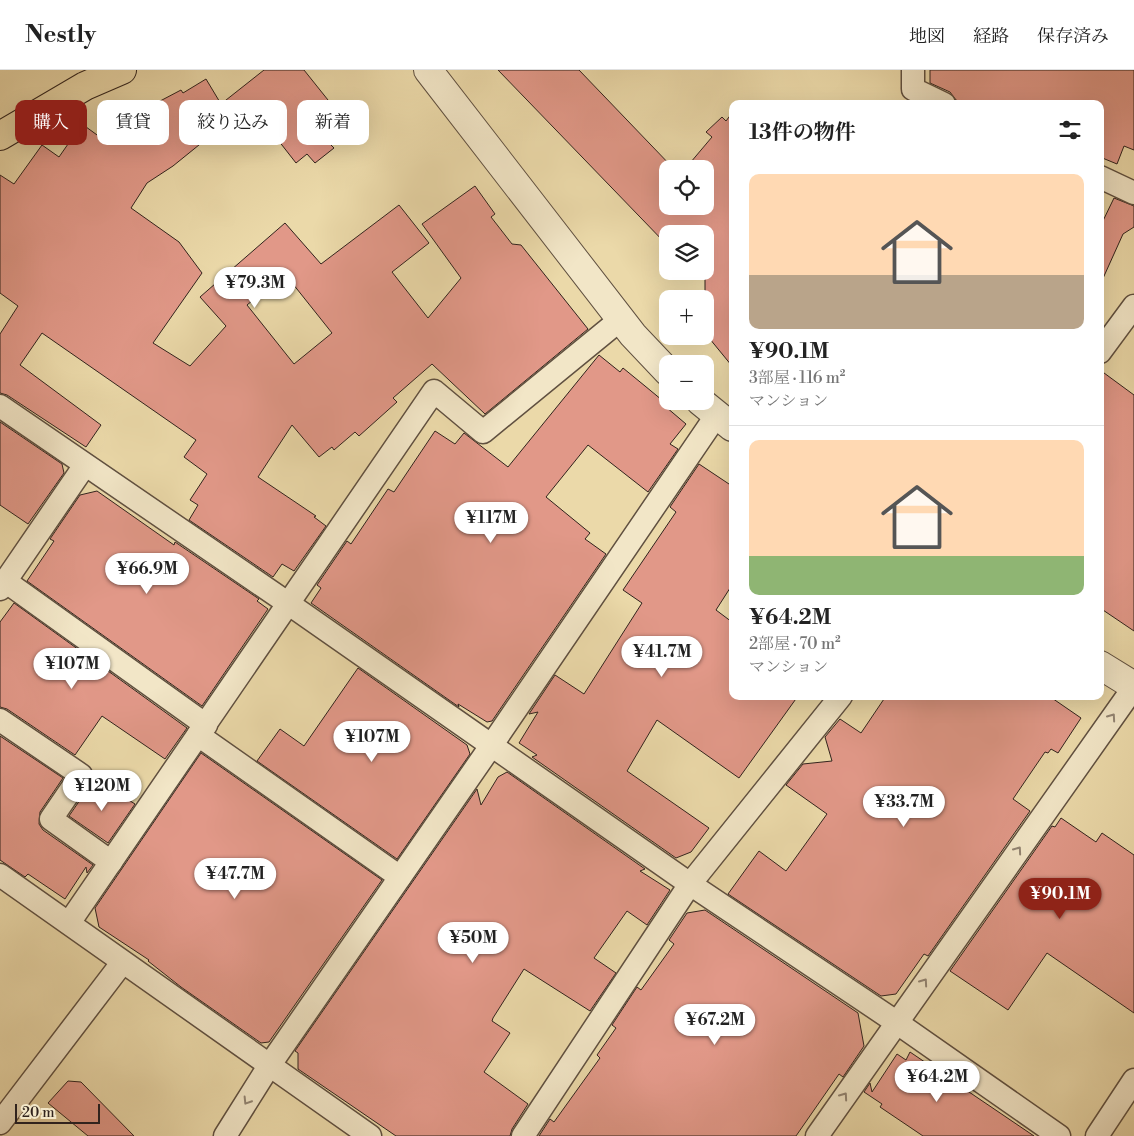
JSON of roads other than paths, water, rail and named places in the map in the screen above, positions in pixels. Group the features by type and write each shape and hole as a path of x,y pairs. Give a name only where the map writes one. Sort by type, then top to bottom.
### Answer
{"highway":[{"path":"0,136 85,86 122,70"}],"street":[{"path":"428,70 621,319 659,362"},
{"path":"913,70 913,89 936,100"},
{"path":"1104,179 1134,193"},
{"path":"1104,347 1134,306"},
{"path":"69,923 434,391 484,432 621,319"},
{"path":"0,406 289,604 690,884 896,1022 1059,1136"},
{"path":"225,1136 269,1066 491,746 716,415"},
{"path":"85,465 3,585 400,877"},
{"path":"816,1136 1134,686 1104,667"},
{"path":"523,1136 690,884 838,700"},
{"path":"0,720 81,774 51,819 111,862"},
{"path":"0,875 122,963 370,1136"},
{"path":"0,1123 122,963"},
{"path":"1097,1136 1134,1080"}]}
